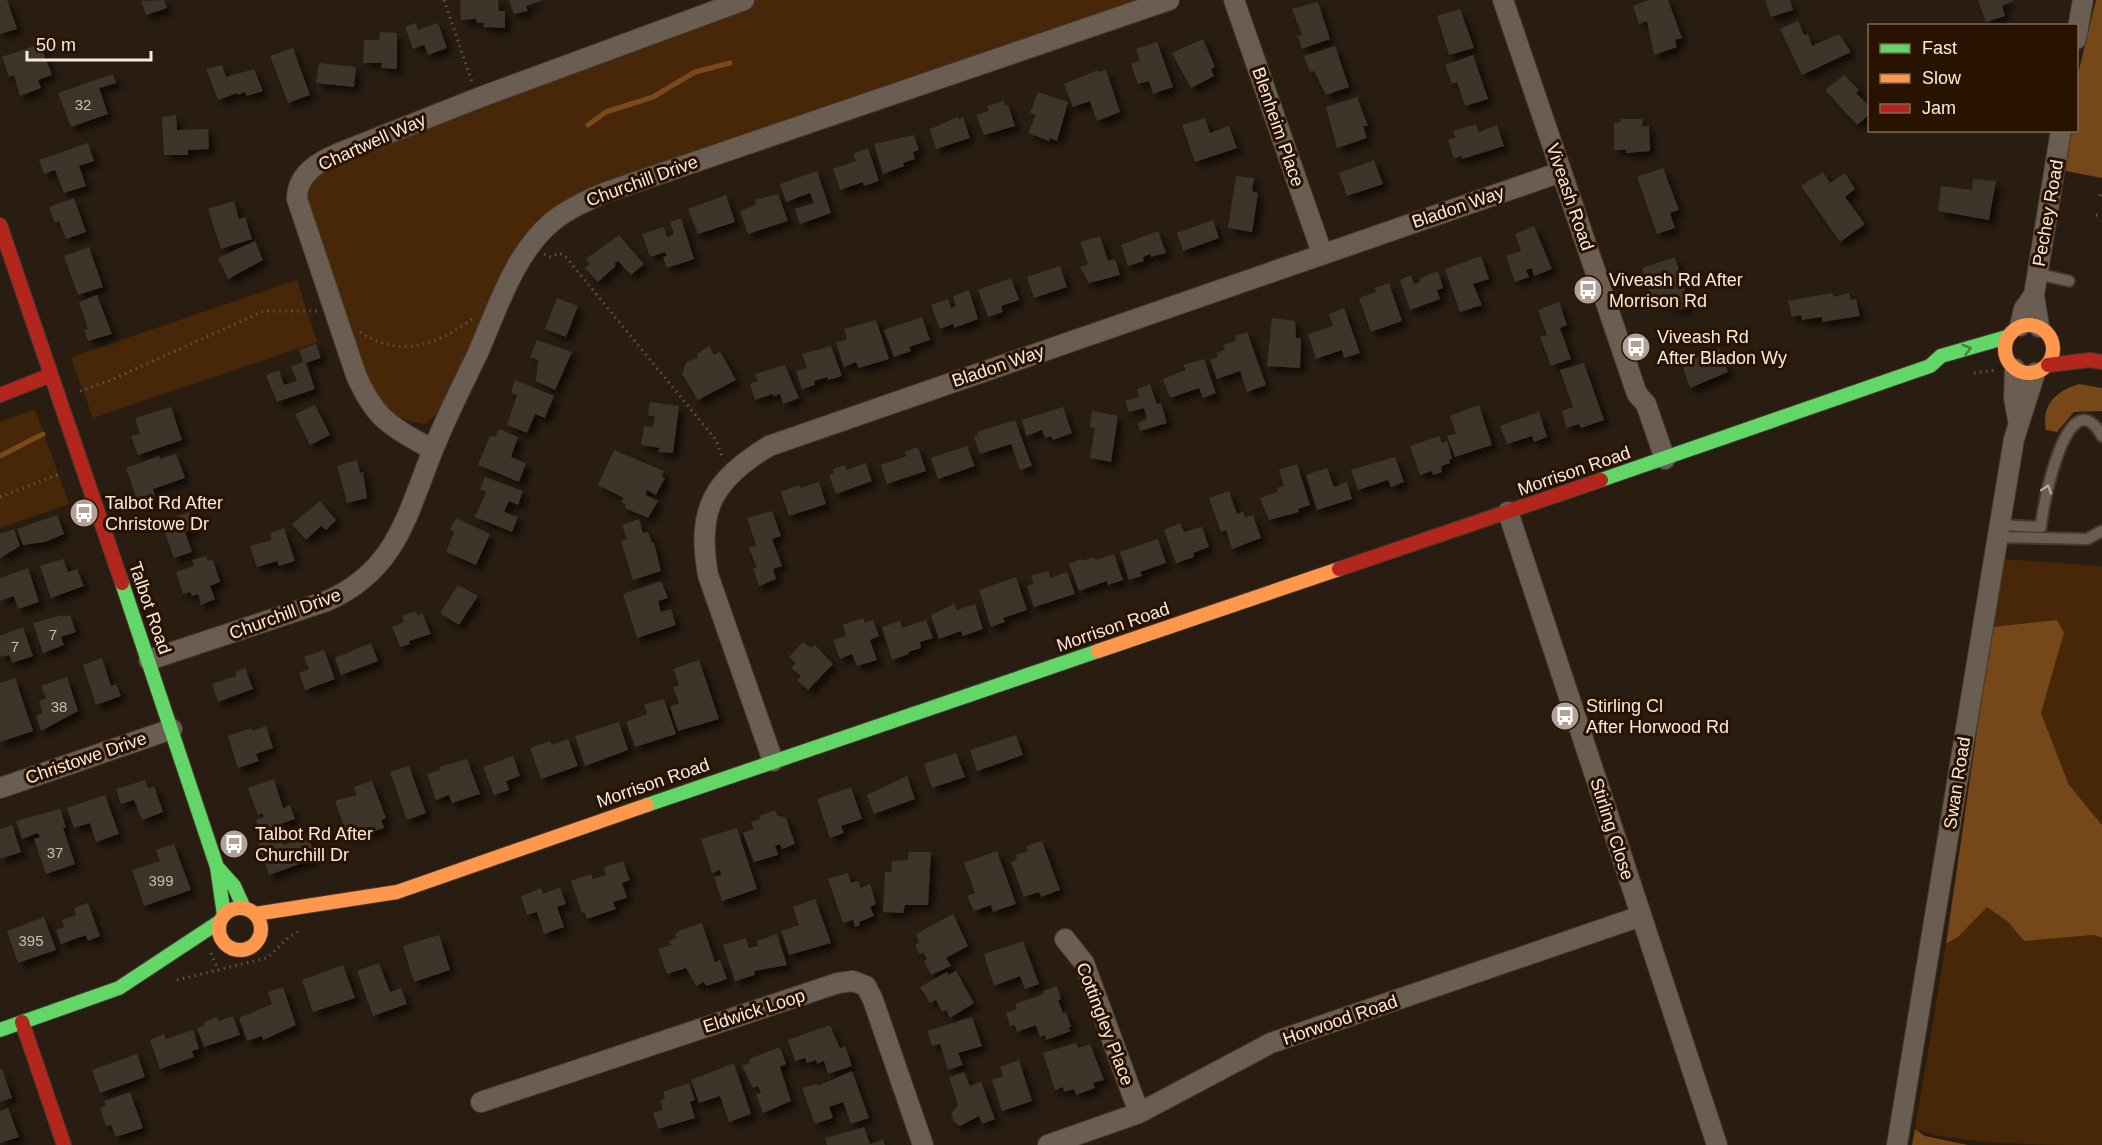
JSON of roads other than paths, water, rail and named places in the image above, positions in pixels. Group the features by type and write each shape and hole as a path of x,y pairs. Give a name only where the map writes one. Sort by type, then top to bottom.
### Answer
{"main road":[{"name":"Talbot Road","path":"0,225 149,660 217,867 222,918"},
{"path":"2012,366 2004,346 2022,330 2048,333 2053,342 2052,358 2041,369"},
{"name":"Morrison Road","path":"0,1030 119,988 152,968 230,910 250,911 305,906 397,892 773,761 1659,461 1930,366 1941,356 2022,330"},
{"path":"2053,342 2077,349 2096,361"},
{"path":"1992,363 2012,366 2025,373 2096,361"},
{"path":"1930,366 1944,372"},
{"path":"0,395 51,375"},
{"name":"Talbot Road","path":"217,867 234,886 250,911"},
{"name":"Morrison Road","path":"211,953 250,949 260,937 305,906"},
{"path":"250,911 262,929 260,937"},
{"path":"222,918 221,939 234,950"},
{"name":"Morrison Road","path":"152,968 194,956"},
{"path":"22,1022 64,1145"}],"street":[{"name":"Chartwell Way","path":"433,450 391,426 369,403 356,375 297,199 297,190 305,174 320,162 339,153 478,98 744,0"},
{"name":"Churchill Drive","path":"149,660 327,601 360,583 384,561 398,538 433,450 520,260 552,222 604,193 1169,0"},
{"name":"Blenheim Place","path":"1234,0 1322,254"},
{"name":"Viveash Road","path":"1503,0 1637,394 1646,404 1659,461"},
{"path":"2078,28 2083,0"},
{"name":"Pechey Road","path":"2022,330 2024,309 2034,295 2061,132"},
{"name":"Bladon Way","path":"773,761 708,575 704,553 711,502 719,486 731,472 769,446 1562,172"},
{"name":"Swan Road","path":"1897,1145 2018,420 2012,366"},
{"name":"Swan Road","path":"2018,420 2041,369"},
{"name":"Stirling Close","path":"1508,512 1717,1145"},
{"name":"Christowe Drive","path":"0,788 172,729"},
{"name":"Horwood Road","path":"1048,1145 1139,1113 1271,1043 1641,916"},
{"name":"Cottingley Place","path":"1065,939 1084,963 1139,1113"},
{"name":"Eldwick Loop","path":"481,1102 838,983 853,981 866,987 873,1000 923,1145"}],"lane":[{"path":"2038,274 2069,281"},
{"path":"2043,532 2042,506 2065,434 2077,422 2086,422 2095,426 2102,436"},
{"path":"1999,531 2043,532 2087,539 2102,531"}],"waterway":[{"path":"588,125 606,112 653,97 695,72 730,63"},
{"path":"0,456 43,434"}],"place":[{"name":"Viveash Rd After Morrison Rd","path":"1588,290"},
{"name":"Viveash Rd After Bladon Wy","path":"1636,347"},
{"name":"Talbot Rd After Christowe Dr","path":"84,513"},
{"name":"Stirling Cl After Horwood Rd","path":"1565,716"},
{"name":"Talbot Rd After Churchill Dr","path":"234,844"}]}
